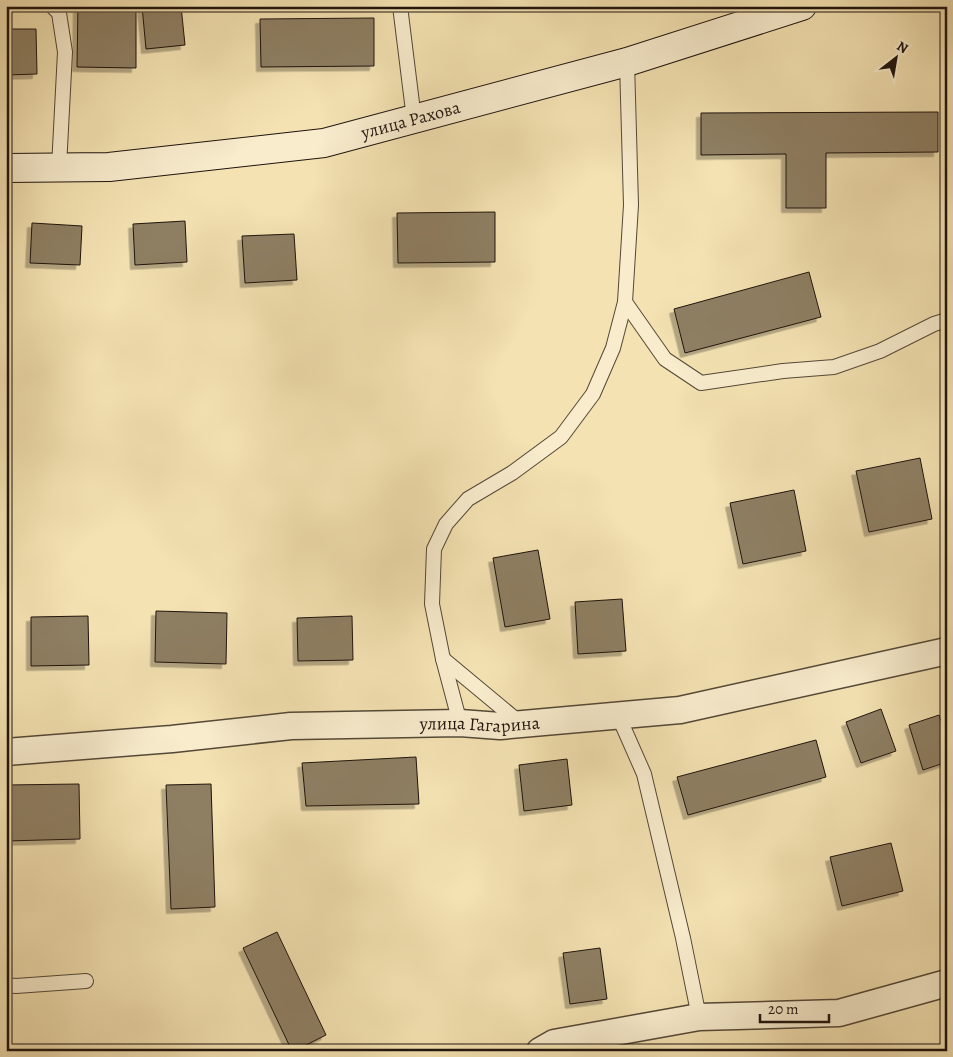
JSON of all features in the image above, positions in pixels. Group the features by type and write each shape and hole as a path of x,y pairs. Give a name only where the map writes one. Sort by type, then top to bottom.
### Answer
{"street":[{"name":"улица Рахова","path":"6,168 109,167 324,143 627,62 802,6"},
{"name":"улица Гагарина","path":"6,752 172,739 290,726 460,723 500,726 680,710 947,651"},
{"path":"540,1051 554,1043 699,1017 840,1013 947,983"}],"lane":[{"path":"52,6 59,13 65,52 59,167"},
{"path":"400,6 414,119"},
{"path":"460,723 443,659 432,604 434,549 446,524 468,499 512,473 561,437 593,394 613,348 625,302 631,206 627,62"},
{"path":"625,302 665,359 701,383 783,371 834,367 880,351 934,324 947,320"},
{"path":"443,659 520,723"},
{"path":"618,715 644,774 683,938 699,1017"},
{"path":"6,985 86,981"}],"building":[{"path":"78,6 136,6 136,68 77,67"},
{"path":"142,6 181,6 185,45 146,49"},
{"path":"374,18 374,66 261,67 260,19"},
{"path":"6,29 36,29 37,74 6,75"},
{"path":"938,112 938,152 826,153 826,208 786,208 786,154 701,155 701,113"},
{"path":"495,212 495,262 398,263 397,213"},
{"path":"185,221 187,262 135,265 133,224"},
{"path":"32,223 82,226 80,265 30,263"},
{"path":"294,234 297,280 245,283 242,236"},
{"path":"809,272 821,317 685,353 674,309"},
{"path":"920,458 932,519 869,532 856,471"},
{"path":"794,490 806,551 743,564 730,503"},
{"path":"538,550 550,619 505,627 493,558"},
{"path":"622,599 626,651 578,654 575,602"},
{"path":"156,611 227,613 226,664 155,662"},
{"path":"88,616 89,665 31,666 31,617"},
{"path":"352,616 353,660 298,661 297,618"},
{"path":"881,709 896,751 861,763 846,722"},
{"path":"939,715 947,738 947,762 923,770 909,725"},
{"path":"816,740 826,777 688,815 677,777"},
{"path":"416,757 419,804 306,806 302,763"},
{"path":"567,759 572,805 524,811 519,765"},
{"path":"79,784 80,839 6,841 6,785"},
{"path":"211,784 215,907 171,909 166,785"},
{"path":"891,843 903,891 842,906 830,857"},
{"path":"277,932 326,1035 294,1051 292,1051 243,948"},
{"path":"600,948 607,999 570,1004 563,953"}]}
